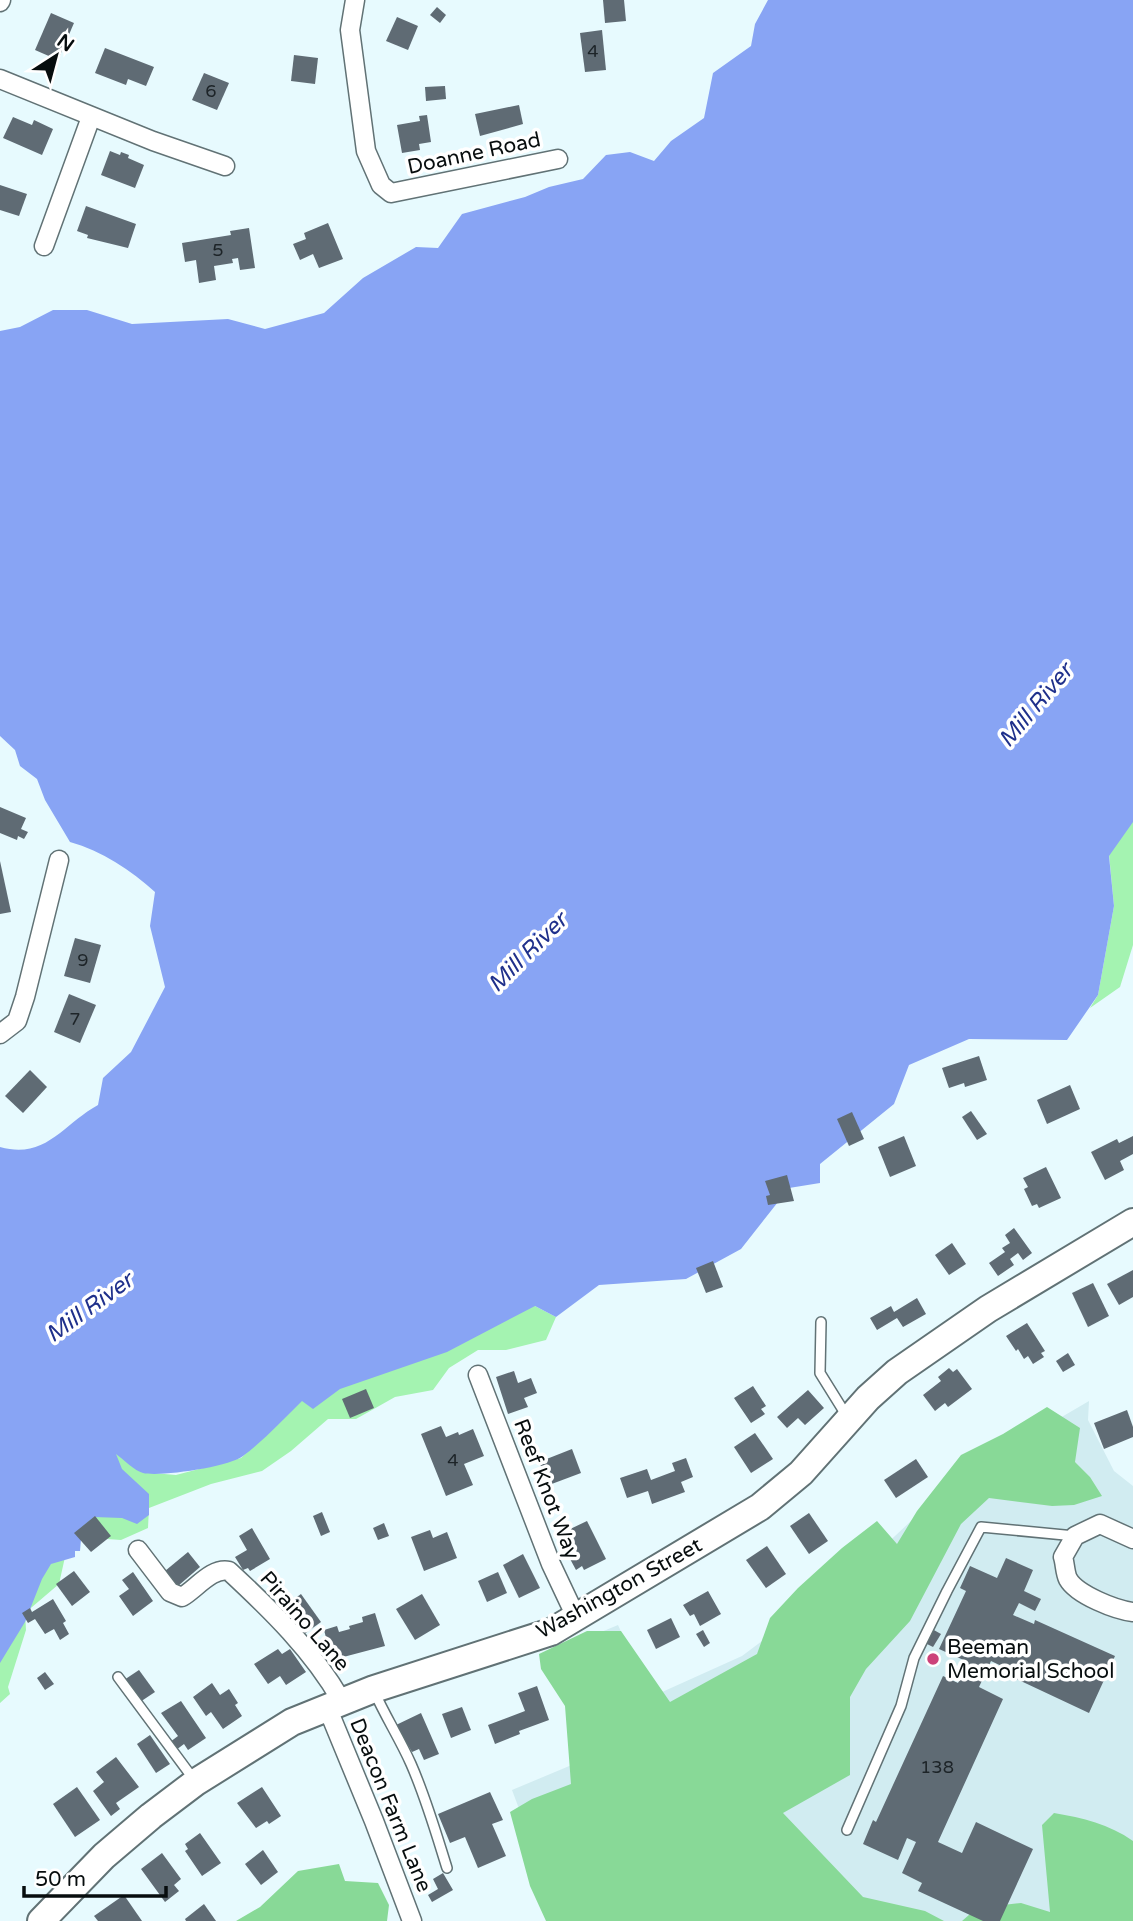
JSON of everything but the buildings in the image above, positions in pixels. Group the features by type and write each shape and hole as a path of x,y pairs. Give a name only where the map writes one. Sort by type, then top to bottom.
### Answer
{"main road":[{"name":"Washington Street","path":"51,1918 124,1838 196,1782 292,1722 374,1689 551,1632 760,1507 801,1473 849,1419 897,1372 988,1309 1133,1222"}],"street":[{"name":"Doanne Road","path":"355,0 351,30 366,151 381,185 391,192 558,159"},
{"path":"0,79 91,117 225,166"},
{"path":"44,246 91,117"},
{"path":"0,1034 17,1021 25,998 59,860"},
{"name":"Reef Knot Way","path":"478,1376 551,1564 576,1618"},
{"path":"1133,1539 1100,1524 1075,1536 1063,1557 1068,1579 1079,1590 1102,1602 1133,1612"},
{"name":"Piraino Lane","path":"138,1550 170,1592 181,1597 215,1572 221,1569 229,1571 298,1641 331,1683 334,1704"},
{"name":"Deacon Farm Lane","path":"334,1704 412,1921"}],"lane":[{"path":"821,1322 821,1373 849,1419"},
{"path":"847,1830 901,1706 914,1658 981,1527 1075,1536"},
{"path":"118,1677 196,1782"},
{"path":"374,1689 385,1717 410,1760 424,1794 447,1868"}],"shaded area":[{"name":"Beeman Memorial School","path":"1089,1401 1088,1420 1114,1471 1133,1486 1133,1921 561,1921 512,1790 586,1759 546,1655 618,1625 651,1697 742,1656 865,1564 956,1479"}],"green space":[{"path":"1133,784 1133,945 1120,987 1090,1008 1098,995 1114,906 1108,844"},
{"path":"533,1305 556,1317 546,1340 506,1350 478,1350 449,1368 433,1390 395,1397 356,1419 328,1419 291,1451 262,1471 211,1484 149,1508 148,1528 121,1540 79,1537 83,1516 113,1479 116,1453 141,1472 176,1475 241,1458 266,1435 300,1395"},
{"path":"1047,1407 1080,1428 1075,1462 1090,1477 1102,1496 1074,1505 1052,1506 989,1498 961,1524 910,1621 866,1669 850,1697 850,1775 783,1813 863,1897 925,1911 944,1921 546,1921 530,1886 510,1812 532,1799 571,1784 565,1706 541,1669 539,1654 587,1631 621,1631 670,1702 757,1654 770,1618 842,1548 877,1521 897,1544 917,1511 961,1455 1003,1434"},
{"path":"65,1557 59,1584 25,1613 26,1630 8,1687 10,1694 0,1703 0,1614 23,1562"},
{"path":"1054,1813 1095,1822 1133,1841 1133,1921 962,1921 977,1908 1021,1903 1050,1912 1042,1825"},
{"path":"339,1864 345,1881 378,1883 389,1905 387,1921 236,1921 260,1907 298,1871"}],"water":[{"name":"Mill River","path":"768,0 1133,0 1133,822 1109,856 1114,906 1098,995 1067,1040 969,1039 909,1065 894,1104 820,1164 820,1183 789,1188 741,1249 686,1279 599,1285 556,1317 535,1306 447,1352 340,1389 313,1409 302,1401 251,1450 224,1464 152,1474 140,1472 116,1454 122,1469 149,1494 149,1515 137,1524 122,1518 94,1517 82,1527 80,1551 75,1551 75,1557 51,1564 25,1622 0,1663 0,1147 30,1149 42,1144 98,1105 103,1078 131,1052 165,987 150,926 155,892 116,862 70,842 45,800 37,779 20,766 15,750 0,736 0,331 20,327 53,310 87,310 132,324 228,319 265,329 324,313 363,278 416,247 438,248 462,214 583,179 606,155 630,152 654,161 671,141 704,118 713,73 751,46 755,24"}],"place":[{"name":"Beeman Memorial School","path":"933,1659"}]}
